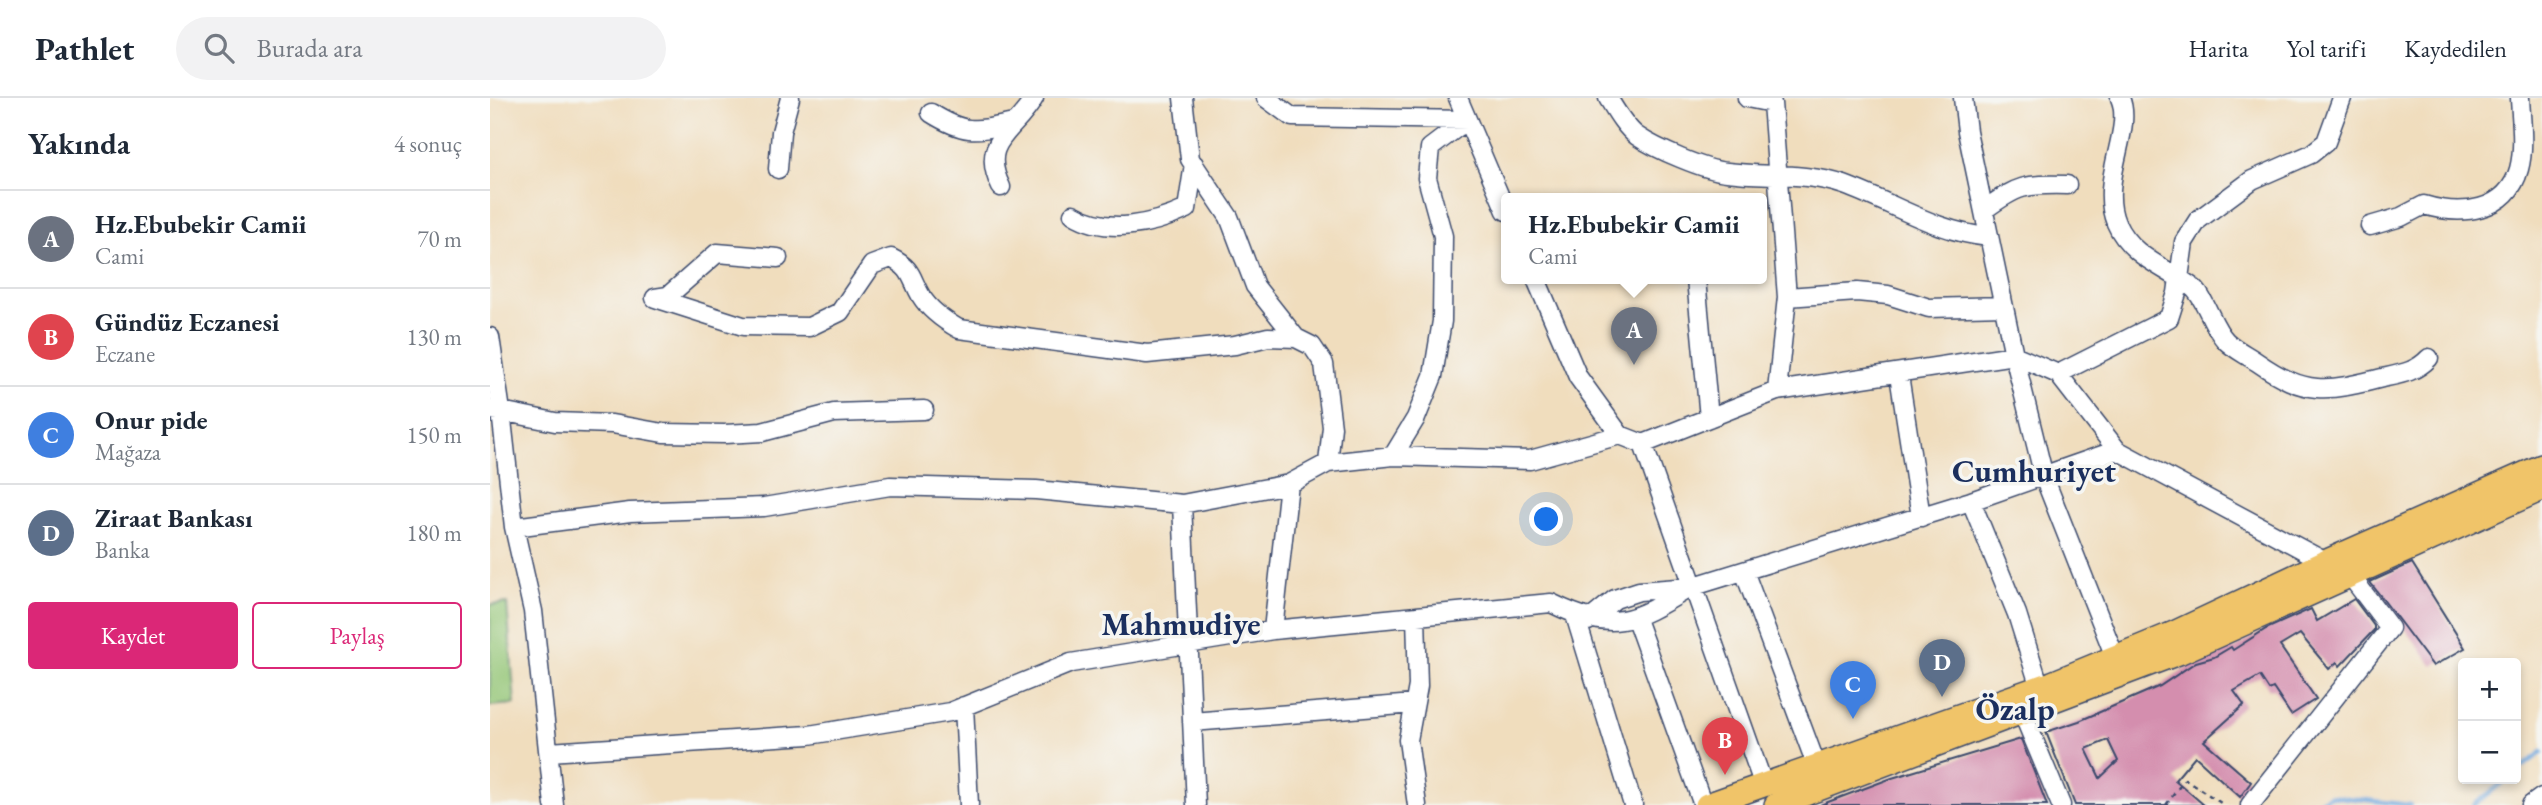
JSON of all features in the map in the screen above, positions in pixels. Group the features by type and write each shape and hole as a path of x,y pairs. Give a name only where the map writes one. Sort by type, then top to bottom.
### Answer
{"main road":[{"path":"1705,805 1775,800 2018,705 2040,688 2542,466"},
{"path":"1775,800 1817,767 2181,652 2542,489"}],"street":[{"path":"778,169 781,132 790,98"},
{"path":"1001,187 993,171 994,148 1034,98"},
{"path":"1183,98 1190,159 1229,218 1255,286 1296,338 1311,346 1324,364 1332,427 1328,463"},
{"path":"1266,98 1292,117 1467,120"},
{"path":"1458,98 1501,199"},
{"path":"1608,98 1636,135 1660,148 1724,172 1814,178 1843,185 1936,227 1960,235 1989,237"},
{"path":"1747,98 1772,103 1787,297 1777,391"},
{"path":"1964,98 2003,306 2044,477 2115,657"},
{"path":"2120,98 2126,111 2110,189 2116,222 2131,248 2195,289 2208,317 2225,341 2285,382 2311,390 2355,385 2419,369 2430,358"},
{"path":"2058,374 2169,318 2184,242 2197,220 2252,180 2311,154 2326,142 2342,98"},
{"path":"2370,226 2401,218 2424,205 2448,212 2477,211 2504,195 2519,170 2522,127 2520,98"},
{"path":"931,113 948,124 973,131 1014,123"},
{"path":"1393,456 1416,418 1433,376 1442,321 1443,236 1427,178 1430,148 1467,120"},
{"path":"1073,214 1088,223 1107,227 1174,215 1188,209 1194,164"},
{"path":"1984,210 2013,188 2036,184 2067,185"},
{"path":"778,258 717,253 668,296 654,298 690,307 743,326 809,327 840,312 872,265 891,258 907,267 922,298 942,320 960,330 1147,354 1235,345 1268,337 1296,338"},
{"path":"1537,284 1578,377 1620,435 1643,444 1777,391 2014,355 2058,374 2117,450 2350,575 2390,628 2250,805"},
{"path":"1696,284 1709,418"},
{"path":"1787,297 1857,292 1888,295 1929,308 2003,306"},
{"path":"490,337 496,410 514,527 533,611 554,805"},
{"path":"1899,374 1921,517"},
{"path":"496,410 555,422 612,424 663,433 725,434 762,432 834,413 924,410"},
{"path":"514,527 630,512 764,507 890,486 1036,489 1182,503 1289,484 1328,463 1393,456 1530,460 1620,435"},
{"path":"1643,444 1691,587 1775,800"},
{"path":"549,752 809,735 950,712 1071,663 1273,630 1551,603 1581,618 1636,619 1691,587 1971,501 2117,450"},
{"path":"1273,630 1289,484"},
{"path":"1971,501 2017,614 2040,688"},
{"path":"1182,503 1196,805"},
{"path":"1744,571 1817,767"},
{"path":"1581,618 1615,599 1639,590 1691,587"},
{"path":"1416,616 1418,686 1408,740 1417,805"},
{"path":"1581,618 1633,805"},
{"path":"1636,619 1705,805"},
{"path":"1192,722 1415,704"},
{"path":"2018,705 2061,805"},
{"path":"964,706 969,805"},
{"path":"2531,805 2542,797"}],"path":[{"path":"2166,805 2185,779 2224,805"}],"green space":[{"path":"507,603 515,704 490,706 490,605"}],"building":[{"path":"2412,563 2465,648 2433,666 2370,582"},
{"path":"2354,599 2374,626 2374,630 2340,666 2337,662 2329,669 2300,634 2280,646 2316,699 2291,715 2273,688 2269,690 2260,676 2234,691 2244,705 2204,741 2251,782 2240,797 2195,756 2175,780 2204,805 2075,805 2046,732 2079,721 2160,686 2196,662 2214,657 2231,647 2233,650 2266,629 2311,609 2317,621","holes":["2108,740 2118,761 2100,778 2086,749"]},
{"path":"2021,739 2047,805 1820,805 1892,778"}],"waterway":[{"path":"2521,768 2542,752"},
{"path":"2474,805 2501,784"},
{"path":"2313,805 2330,796 2410,805"}],"place":[{"name":"Hz.Ebubekir Camii","path":"1634,365"},
{"name":"Ziraat Bankası","path":"1942,697"},
{"name":"Onur pide","path":"1853,719"},
{"name":"Gündüz Eczanesi","path":"1725,775"}],"district":[{"name":"Cumhuriyet","path":"2034,471"},
{"name":"Mahmudiye","path":"1181,624"},
{"name":"Özalp","path":"2015,709"}]}
